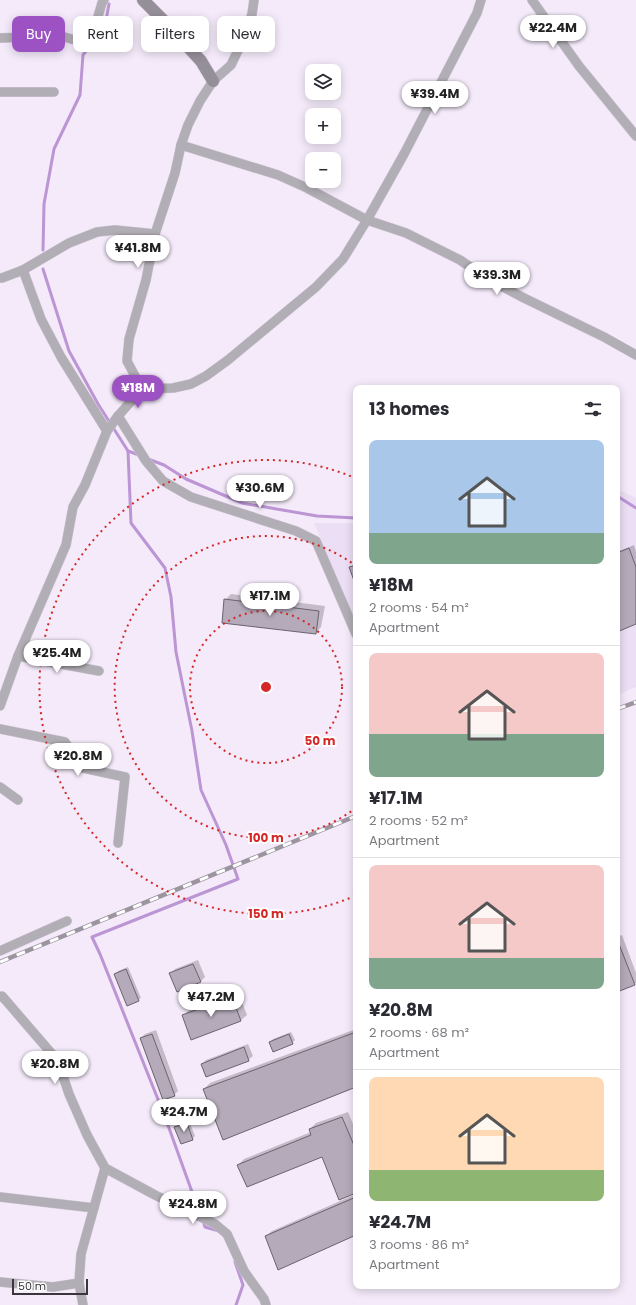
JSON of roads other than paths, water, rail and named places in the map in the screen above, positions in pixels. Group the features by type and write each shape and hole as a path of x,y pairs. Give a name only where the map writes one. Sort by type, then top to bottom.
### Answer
{"street":[{"path":"0,38 61,36 85,43 94,30 104,0"},
{"path":"143,0 201,61 213,81"},
{"path":"142,389 127,361 129,339 146,280 155,234 175,174 181,145 188,125 200,100 213,81 231,65 244,40 252,14 254,0"},
{"path":"0,706 18,656 66,545 74,507 85,485 107,431 142,389 173,388 191,384 206,376 228,360 316,287 343,259 404,154 477,13 481,0"},
{"path":"532,0 566,49 636,136"},
{"path":"0,92 54,92"},
{"path":"181,145 278,175 307,188 367,220 406,232 460,260 488,279 604,336 636,355"},
{"path":"0,278 23,270 69,243 96,232 115,230 155,234"},
{"path":"23,270 41,319 61,357 107,431"},
{"path":"118,416 146,461 164,481 191,497 296,531 316,542 353,627"},
{"path":"18,656 99,671"},
{"path":"0,729 65,742 83,768 125,777 118,843"},
{"path":"0,787 18,800"},
{"path":"0,950 67,922"},
{"path":"0,997 2,996 58,1061 69,1094 87,1135 105,1168 155,1195 215,1224 227,1234 244,1271 264,1299 266,1305"},
{"path":"83,1305 79,1283 81,1254 105,1168"},
{"path":"0,1197 94,1208"},
{"path":"0,1282 53,1287 79,1283"}],"waterway":[{"path":"43,250 44,204 54,149 80,95 83,55 99,34 106,20 109,4"},
{"path":"43,269 69,351 98,404 128,451 131,523 165,568 171,597 176,652 192,731 201,790 226,845 238,879 92,937 165,1117 200,1214"},
{"path":"128,451 139,455"},
{"path":"148,459 164,465 186,479 242,503 317,516 353,518"},
{"path":"620,498 636,508"},
{"path":"203,1221 205,1227 219,1231"},
{"path":"235,1262 243,1285 236,1305"}],"railway":[{"path":"620,708 636,702"},
{"path":"0,962 353,817"}]}
